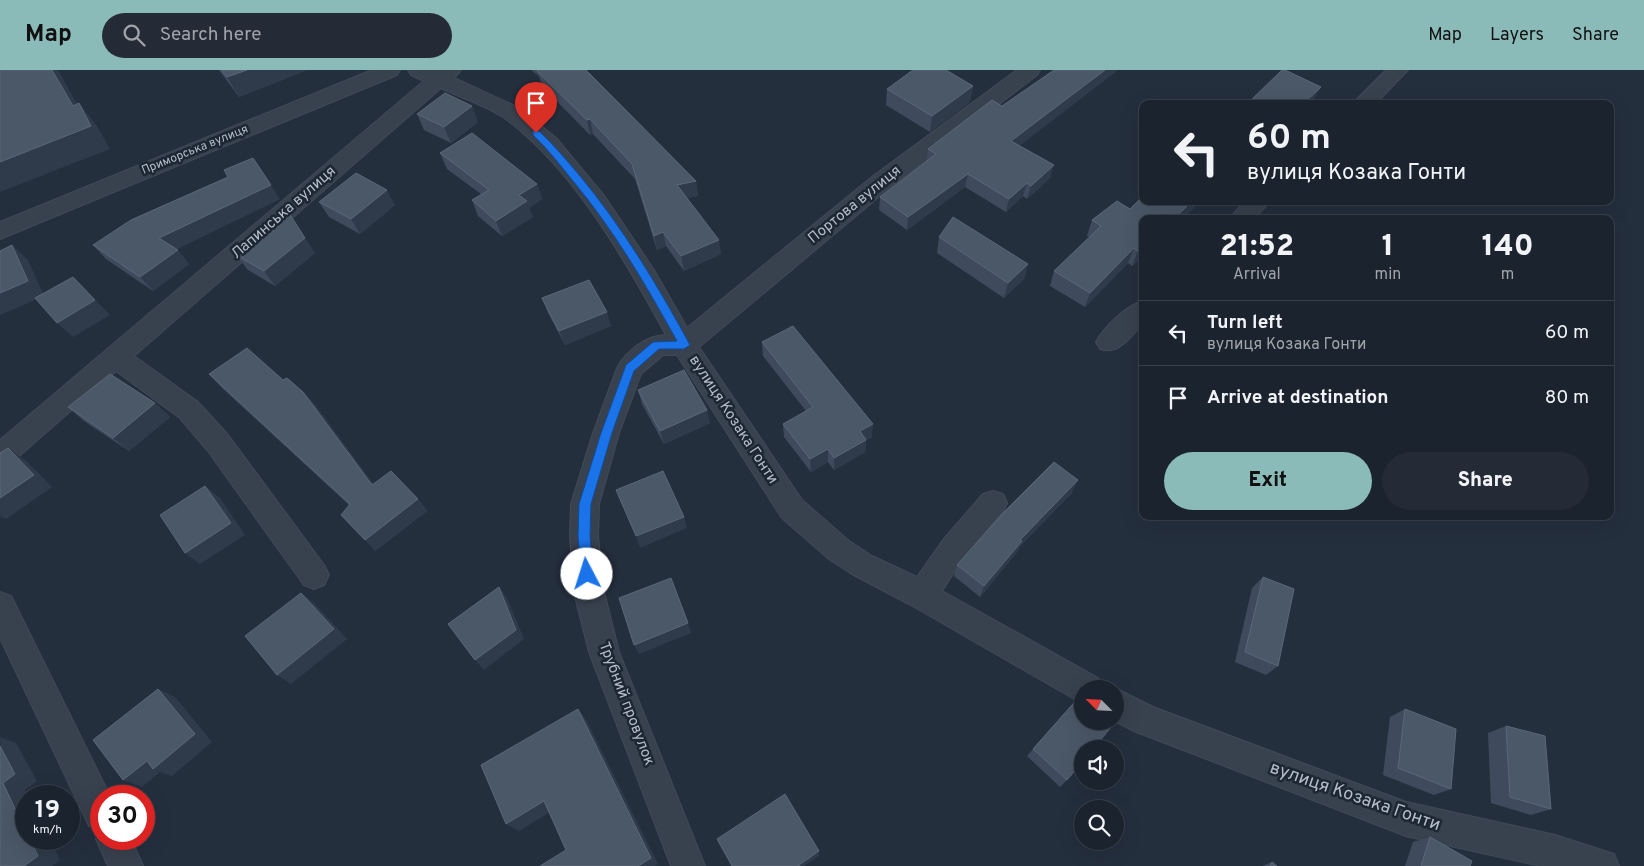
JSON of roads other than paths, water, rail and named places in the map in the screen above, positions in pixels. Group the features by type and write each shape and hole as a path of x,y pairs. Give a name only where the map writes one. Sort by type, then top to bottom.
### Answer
{"street":[{"name":"Приморська вулиця","path":"0,231 390,70"},
{"name":"Портова вулиця","path":"684,345 880,183 1030,70"},
{"path":"1366,100 1398,70"},
{"name":"вулиця Козака Гонти","path":"437,73 512,113 548,144 602,211 646,276 684,345 792,509 839,550 862,565 922,595 1074,682"},
{"name":"Лапинська вулиця","path":"0,456 116,357 437,73"},
{"path":"1244,215 1255,205"},
{"path":"1109,342 1139,313"},
{"name":"Трубний провулок","path":"684,345 657,345 630,368 606,433 585,504 584,536 589,592 604,652 688,866"},
{"path":"116,357 189,410 218,443 314,575"},
{"path":"922,595 953,549 993,503"},
{"path":"0,606 90,791"},
{"name":"вулиця Козака Гонти","path":"1124,708 1154,723 1406,819 1554,852 1602,866"},
{"path":"118,850 126,866"}]}
